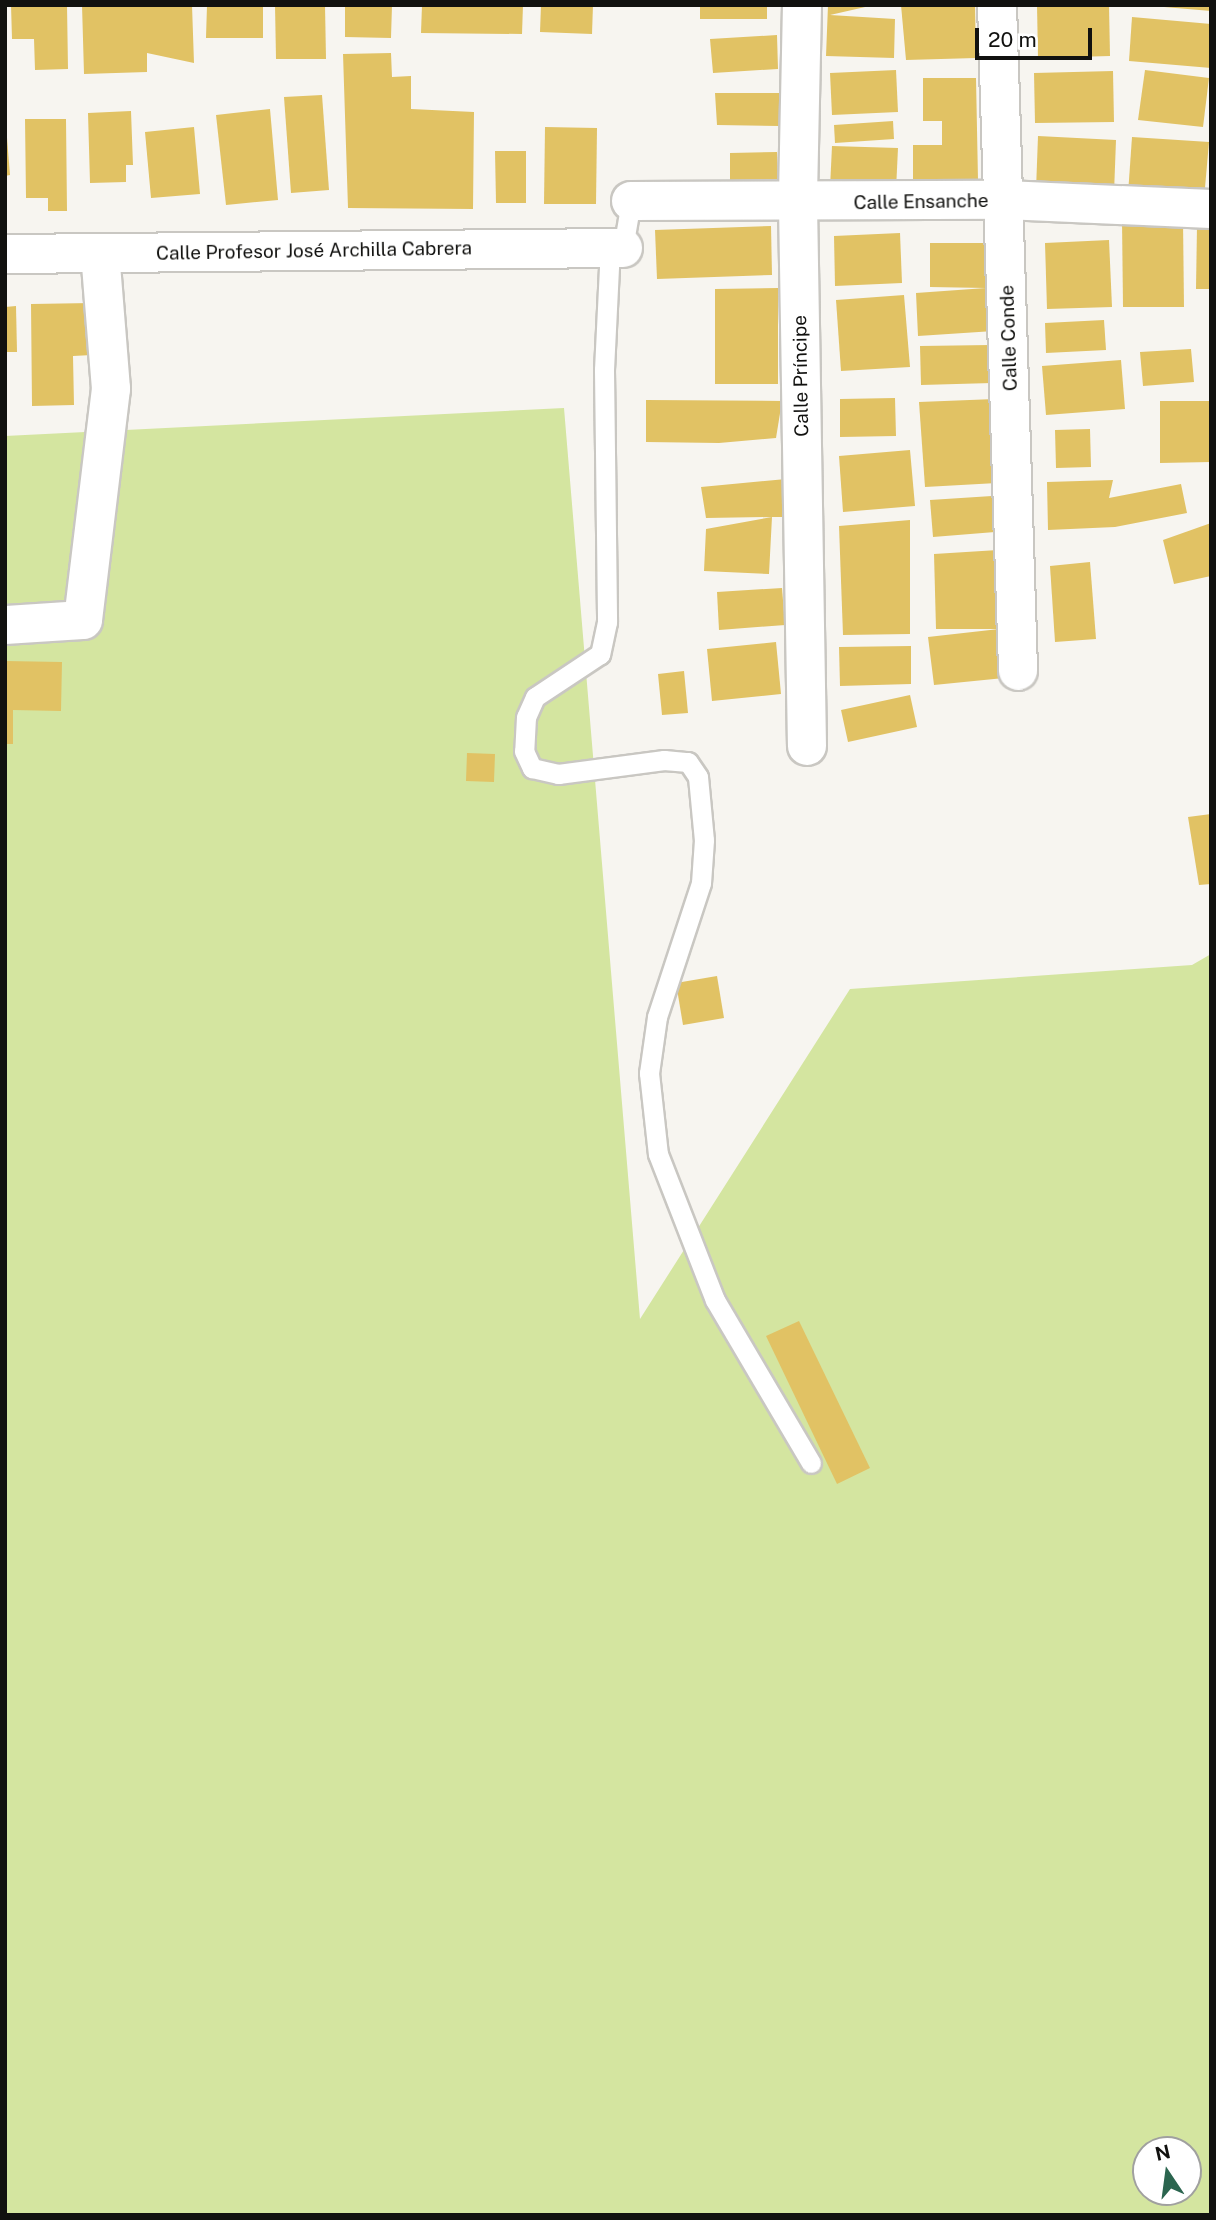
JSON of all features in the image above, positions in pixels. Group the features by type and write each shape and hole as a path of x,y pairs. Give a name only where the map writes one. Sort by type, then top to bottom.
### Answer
{"street":[{"name":"Calle Príncipe","path":"802,5 798,204 807,746"},
{"name":"Calle Conde","path":"997,5 1018,671"},
{"name":"Calle Ensanche","path":"631,201 798,204 1005,200 1211,209"},
{"name":"Calle Profesor José Archilla Cabrera","path":"5,254 617,248"},
{"path":"5,625 83,620 111,389 100,253"}],"lane":[{"path":"631,201 617,248 604,370 607,622 600,654 535,697 526,717 524,751 532,768 558,774 664,760 688,762 698,777 704,840 701,883 657,1017 649,1073 658,1154 715,1300 811,1463"}],"green space":[{"path":"564,408 640,1319 850,989 1192,965 1211,954 1211,2215 5,2215 5,436"}],"building":[{"path":"11,5 67,5 68,69 35,70 34,39 12,39"},
{"path":"82,5 192,5 194,63 147,53 147,72 84,74"},
{"path":"207,5 263,5 263,38 206,38"},
{"path":"275,5 325,5 326,59 276,59"},
{"path":"345,5 392,5 391,38 345,37"},
{"path":"422,5 523,5 522,34 421,33"},
{"path":"541,5 593,5 592,34 540,32"},
{"path":"700,5 767,5 767,19 700,19"},
{"path":"828,5 874,5 830,15 895,19 894,58 826,56"},
{"path":"901,5 975,5 976,58 906,60"},
{"path":"1037,5 1109,5 1110,56 1038,58"},
{"path":"1211,5 1211,11 1164,7"},
{"path":"1132,17 1211,24 1211,68 1129,61"},
{"path":"777,35 778,69 713,73 710,39"},
{"path":"391,53 392,77 411,76 411,109 474,112 473,209 348,208 343,54"},
{"path":"896,70 898,112 832,115 830,73"},
{"path":"1145,70 1209,78 1203,127 1138,120"},
{"path":"1113,71 1114,122 1035,123 1034,73"},
{"path":"923,78 976,78 978,180 913,180 913,145 942,145 942,121 923,121"},
{"path":"715,93 779,93 779,126 717,125"},
{"path":"322,95 329,190 291,193 284,97"},
{"path":"270,109 278,200 226,205 216,115"},
{"path":"131,111 133,165 126,165 126,182 90,183 88,113"},
{"path":"5,113 10,175 5,176"},
{"path":"25,119 66,119 67,211 48,211 48,198 26,198"},
{"path":"893,121 894,139 835,143 834,125"},
{"path":"194,127 200,194 151,198 145,132"},
{"path":"545,127 597,128 596,204 544,204"},
{"path":"1038,136 1116,140 1114,193 1036,190"},
{"path":"1132,137 1209,142 1204,199 1128,194"},
{"path":"832,146 898,148 896,190 830,188"},
{"path":"495,151 526,151 526,203 496,203"},
{"path":"777,152 778,179 730,180 730,153"},
{"path":"1183,219 1184,307 1123,307 1122,220"},
{"path":"771,226 772,275 657,279 655,230"},
{"path":"1197,226 1211,226 1211,289 1196,289"},
{"path":"900,233 902,283 835,286 834,236"},
{"path":"1109,240 1112,307 1047,309 1045,243"},
{"path":"930,243 992,243 994,331 918,336 916,293 986,288 930,287"},
{"path":"778,288 778,384 715,384 715,289"},
{"path":"904,295 910,367 841,371 836,300"},
{"path":"92,303 92,355 73,356 74,405 32,406 31,304"},
{"path":"16,306 17,352 5,352 5,307"},
{"path":"1104,320 1106,350 1046,353 1045,323"},
{"path":"990,345 992,383 921,385 920,346"},
{"path":"1191,349 1194,382 1143,386 1140,352"},
{"path":"1121,360 1125,409 1046,415 1042,366"},
{"path":"895,398 896,436 840,437 840,399"},
{"path":"995,399 997,483 925,487 919,402"},
{"path":"646,400 782,401 776,438 719,443 646,442"},
{"path":"1160,401 1211,401 1211,462 1160,463"},
{"path":"1090,429 1091,467 1056,468 1055,430"},
{"path":"910,450 915,506 843,512 839,456"},
{"path":"786,479 788,517 706,518 701,487"},
{"path":"1113,480 1109,498 1181,484 1187,513 1115,527 1048,530 1047,482"},
{"path":"992,496 995,532 933,537 930,500"},
{"path":"772,517 769,574 704,571 706,529"},
{"path":"910,520 910,634 843,635 839,526"},
{"path":"1211,523 1211,576 1174,584 1163,540"},
{"path":"998,550 999,629 936,629 934,554"},
{"path":"1090,562 1096,639 1055,642 1050,566"},
{"path":"782,588 785,625 719,630 717,592"},
{"path":"999,629 1004,678 934,685 928,637"},
{"path":"776,642 781,694 712,701 707,649"},
{"path":"911,646 911,684 840,686 839,647"},
{"path":"5,661 62,662 61,711 13,710 13,744 5,744"},
{"path":"684,671 688,713 662,715 658,674"},
{"path":"910,695 917,727 848,742 841,710"},
{"path":"467,753 495,754 494,782 466,781"},
{"path":"1211,814 1211,884 1199,885 1188,817"},
{"path":"717,976 724,1018 683,1025 676,983"},
{"path":"799,1321 870,1468 837,1484 766,1336"}]}
